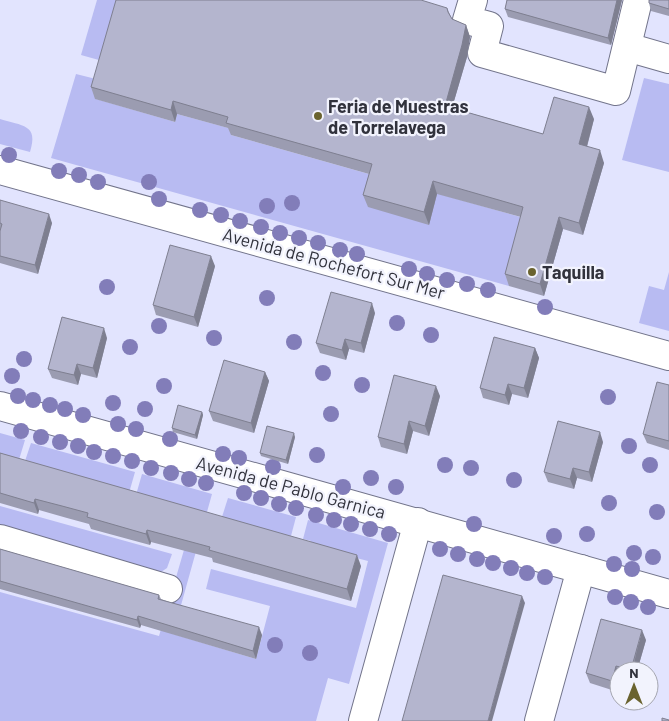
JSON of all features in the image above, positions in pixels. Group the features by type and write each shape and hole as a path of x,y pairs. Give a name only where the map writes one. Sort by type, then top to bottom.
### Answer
{"street":[{"path":"473,0 467,20 489,26 482,53 616,91 638,0"},
{"path":"626,47 669,59"},
{"name":"Avenida de Rochefort Sur Mer","path":"0,170 669,356"},
{"name":"Avenida de Pablo Garnica","path":"0,406 669,594"},
{"path":"363,721 418,522"},
{"path":"0,539 168,589"},
{"path":"539,721 581,568"}],"shaded area":[{"path":"97,0 124,0 106,62 81,55"},
{"path":"76,74 100,80 96,99 175,122 177,114 232,129 231,135 563,229 555,257 520,248 509,286 51,158"},
{"path":"644,78 669,84 669,172 622,160"},
{"path":"0,119 22,125 30,131 32,143 30,152 0,144"},
{"path":"669,272 669,331 639,323 649,286 664,290"},
{"path":"0,433 25,440 18,463 0,458"},
{"path":"31,443 135,472 129,493 24,464"},
{"path":"142,474 212,494 173,634 256,659 270,606 206,589 211,569 356,608 368,561 310,546 311,541 303,539 308,520 388,543 349,684 328,678 316,721 0,721 0,592 159,636 195,512 136,495"},
{"path":"228,498 296,517 291,536 221,520"},
{"path":"0,506 172,554 167,568 161,572 0,526"}],"building":[{"name":"Feria de Muestras de Torrelavega","path":"116,0 421,0 447,8 452,19 466,25 445,106 543,134 554,97 589,107 579,144 600,150 579,223 559,217 540,284 505,274 523,207 433,181 424,212 363,195 372,164 226,123 228,117 173,101 171,110 91,87"},
{"path":"507,0 617,0 608,38 505,9"},
{"path":"649,0 669,0 669,9 649,3"},
{"path":"0,200 49,214 35,265 0,256 0,231 2,224 0,223"},
{"path":"170,245 211,256 194,317 153,305"},
{"path":"331,292 372,303 361,343 345,339 342,350 316,343"},
{"path":"62,317 104,328 93,368 77,364 74,375 48,369"},
{"path":"494,337 535,348 524,388 508,384 505,395 480,388"},
{"path":"224,360 265,372 251,423 209,411"},
{"path":"394,375 436,386 425,426 409,421 404,444 378,437"},
{"path":"657,382 669,385 669,441 643,434"},
{"path":"178,405 202,412 195,435 172,428"},
{"path":"558,421 600,432 589,472 573,468 570,479 544,472"},
{"path":"267,426 294,433 286,460 260,453"},
{"path":"0,453 357,555 347,589 209,550 210,547 147,530 146,534 87,517 88,513 35,499 34,503 0,493"},
{"path":"0,549 159,595 158,599 259,627 253,651 138,616 137,620 0,581"},
{"path":"443,575 522,596 488,721 402,721"},
{"path":"601,619 642,630 633,661 609,661 609,680 586,673"}],"place":[{"name":"Feria de Muestras de Torrelavega","path":"318,116"},
{"name":"Taquilla","path":"532,272"}]}
